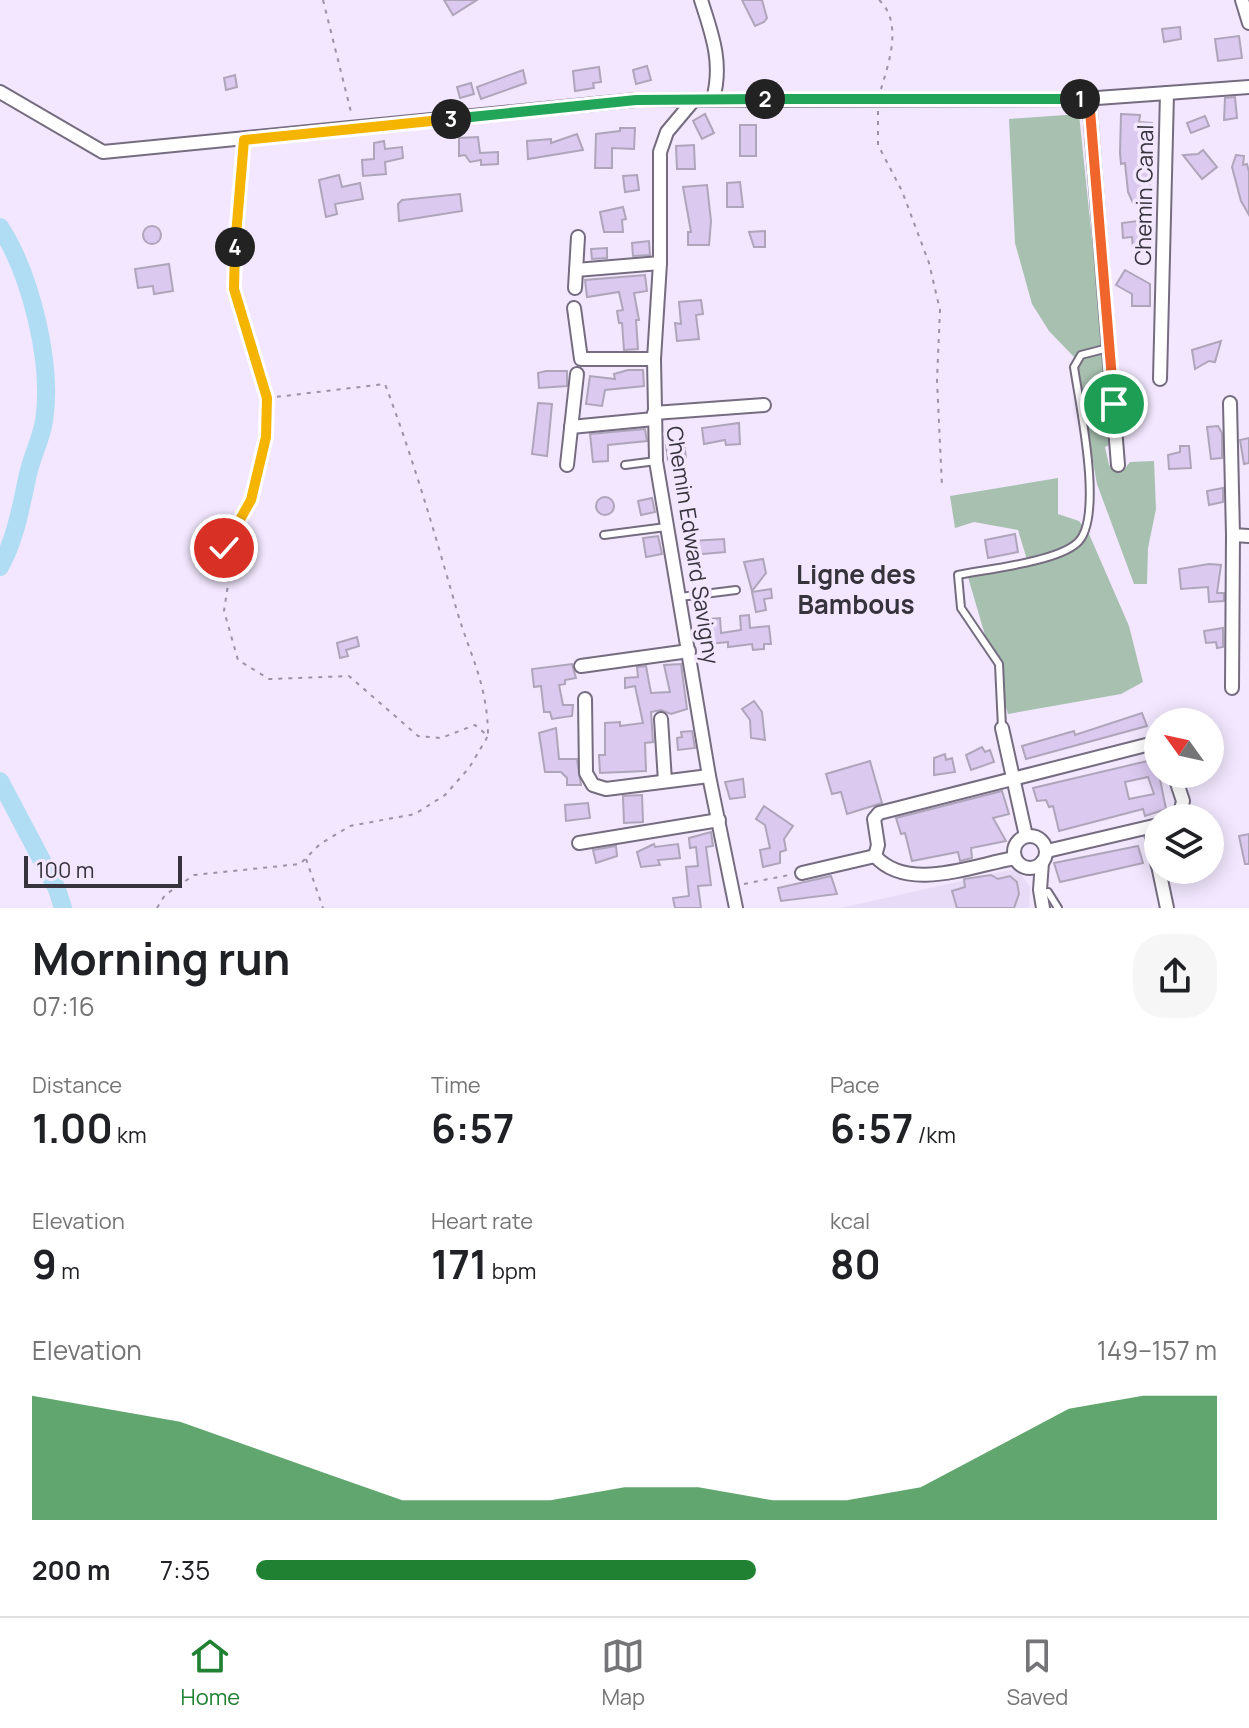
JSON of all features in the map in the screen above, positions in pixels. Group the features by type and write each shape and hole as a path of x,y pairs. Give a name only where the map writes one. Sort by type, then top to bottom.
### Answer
{"street":[{"path":"701,0 715,45 718,67 713,99"},
{"path":"1242,0 1249,23"},
{"name":"Chemin Canal","path":"1160,379 1167,93 1248,90"},
{"path":"0,92 103,152 623,101 1089,98 1167,93"},
{"path":"1089,98 1118,465"},
{"name":"Chemin Edward Savigny","path":"693,101 672,124 661,145 660,263 654,359 656,461 709,776 736,908"},
{"path":"575,288 578,237"},
{"path":"576,270 660,263"},
{"path":"574,308 581,359 654,359"},
{"path":"567,465 577,374"},
{"path":"1230,403 1232,688"},
{"path":"571,427 764,405"},
{"path":"1233,535 1249,536"},
{"path":"581,666 689,651"},
{"path":"585,699 586,773 593,785 606,789 709,776"},
{"path":"661,719 665,781"},
{"path":"1002,728 1026,836"},
{"path":"1144,746 875,814 875,856 884,866 922,876 1021,863 1144,830"},
{"path":"579,843 719,820"},
{"path":"1026,836 1040,839 1044,857 1040,892 1043,908"},
{"path":"1026,836 1015,846 1021,863 1040,892"},
{"path":"802,873 875,856"},
{"path":"1161,884 1167,908"}],"lane":[{"path":"1002,728 999,664 961,608 958,575 1058,553 1075,545 1083,536 1089,491 1074,367 1081,355 1110,348"},
{"path":"625,465 656,461"},
{"path":"604,535 666,527"},
{"path":"680,597 736,590"},
{"path":"1040,892 1048,892 1058,908"}],"path":[{"path":"323,0 356,128"},
{"path":"879,0 887,7 893,27 888,66 877,100 878,145 902,191 929,263 940,310 937,380 942,487"},
{"path":"244,140 234,289 267,398 266,437 251,500 224,548 229,578 224,611 238,660 269,679 349,676 418,736 441,738 475,725 488,736"},
{"path":"157,908 165,895 194,875 300,864 320,844 350,826 415,814 445,795 469,768 488,736 482,676 459,619 409,447 385,384 267,398"},
{"path":"306,858 323,908"},
{"path":"732,887 802,873"}],"shaded area":[{"path":"1010,870 1019,871 1030,887 1029,908 841,908"}],"green space":[{"path":"1079,114 1113,443 1105,447 1109,465 1122,472 1130,462 1154,461 1156,509 1148,548 1147,584 1134,584 1097,484 1074,357 1049,331 1032,304 1015,243 1009,119"},
{"path":"1058,478 1058,514 1079,521 1089,534 1129,626 1143,682 1121,694 1008,714 968,577 1028,563 1018,530 974,522 955,528 950,496"}],"building":[{"path":"444,0 477,0 453,15"},
{"path":"742,0 762,0 767,18 764,22 755,26"},
{"path":"1180,27 1181,39 1164,42 1162,29"},
{"path":"1239,36 1242,58 1218,61 1215,39"},
{"path":"647,66 651,80 636,84 633,70"},
{"path":"599,67 601,82 593,83 594,88 575,91 573,71"},
{"path":"523,70 526,83 481,99 477,87"},
{"path":"235,75 237,87 226,90 224,78"},
{"path":"471,83 474,94 460,98 457,87"},
{"path":"1235,97 1237,118 1224,120 1225,98"},
{"path":"705,114 714,133 702,139 693,121"},
{"path":"1121,114 1140,115 1139,122 1152,123 1152,176 1149,176 1152,203 1134,205 1128,192 1125,163 1121,164 1120,153"},
{"path":"1205,116 1209,126 1191,133 1187,123"},
{"path":"740,125 756,125 756,156 740,156"},
{"path":"620,128 635,128 634,149 612,148 612,168 595,168 596,134 620,131"},
{"path":"577,134 583,150 528,159 527,141 551,139 551,143"},
{"path":"478,137 480,153 498,152 498,164 481,165 481,160 470,162 465,155 459,156 459,138"},
{"path":"384,141 385,149 402,147 403,158 385,162 386,174 363,176 362,160 374,159 374,143"},
{"path":"694,145 695,169 677,169 676,146"},
{"path":"1203,150 1217,167 1202,179 1183,155 1198,154"},
{"path":"1236,155 1244,156 1243,165 1247,164 1249,172 1249,215 1241,201 1232,167"},
{"path":"339,175 342,187 360,183 363,199 335,204 337,214 326,217 319,180"},
{"path":"637,175 639,190 625,192 623,176"},
{"path":"740,182 743,207 727,207 727,183"},
{"path":"707,185 711,221 709,245 688,245 688,232 691,232 683,187"},
{"path":"460,194 462,211 399,221 398,204 402,200"},
{"path":"623,207 626,219 622,220 623,232 604,232 600,212"},
{"path":"1145,220 1148,246 1133,248 1132,237 1123,238 1122,223"},
{"path":"152,226 161,235 152,244 143,235"},
{"path":"765,231 765,247 754,247 749,232"},
{"path":"649,241 650,255 633,256 632,243"},
{"path":"607,248 607,258 592,259 591,249"},
{"path":"169,264 173,291 154,294 153,286 138,288 135,269"},
{"path":"1125,270 1150,284 1150,306 1132,306 1132,294 1116,285"},
{"path":"645,275 647,291 634,293 639,320 636,320 638,349 624,350 622,323 619,323 617,311 623,310 619,292 587,297 585,280"},
{"path":"701,300 703,314 696,315 699,339 677,341 675,323 681,324 679,302"},
{"path":"1221,341 1215,362 1209,361 1195,369 1192,350"},
{"path":"643,370 644,386 605,390 602,406 586,404 590,376 615,379 614,374"},
{"path":"567,371 567,386 539,388 538,373"},
{"path":"538,403 552,404 547,456 532,454"},
{"path":"739,423 740,444 726,445 725,440 704,444 702,428"},
{"path":"1218,426 1222,433 1222,458 1211,459 1207,427"},
{"path":"645,429 647,441 608,445 608,461 593,462 590,434"},
{"path":"1249,438 1249,463 1244,464 1240,440"},
{"path":"684,443 686,458 668,460 666,445"},
{"path":"1180,446 1189,446 1191,468 1169,469 1168,455 1180,452"},
{"path":"1223,488 1223,502 1209,505 1207,491"},
{"path":"605,497 614,506 605,515 596,506"},
{"path":"652,498 655,512 641,515 638,501"},
{"path":"1015,534 1018,552 988,558 985,540"},
{"path":"658,536 662,554 646,557 643,538"},
{"path":"724,539 725,552 692,555 691,541"},
{"path":"763,559 766,573 752,591 744,562"},
{"path":"1221,565 1217,593 1224,593 1224,601 1209,602 1208,587 1181,589 1179,569"},
{"path":"771,589 772,598 764,599 766,610 756,612 752,592"},
{"path":"749,615 750,628 769,626 771,644 764,644 764,649 753,650 752,644 728,647 728,642 699,645 697,626 710,625 709,619 720,618 721,633 741,630 740,616"},
{"path":"1223,628 1223,647 1217,648 1216,642 1206,643 1204,631"},
{"path":"357,637 359,646 346,650 348,656 340,658 337,643"},
{"path":"572,664 576,678 559,685 563,705 573,705 572,716 552,719 550,712 544,712 541,686 534,687 532,669"},
{"path":"681,664 687,709 671,714 661,710 651,712 653,742 645,743 646,771 600,773 599,755 605,755 605,723 620,722 620,726 643,723 635,686 625,688 625,678 638,677 637,667 646,666 651,693 670,692 664,665"},
{"path":"754,701 762,712 765,740 751,738 750,720 742,709"},
{"path":"1142,713 1144,718 1144,727 1026,759 1022,746 1074,731 1075,735"},
{"path":"556,728 559,759 577,759 581,785 567,785 567,778 561,772 545,772 539,733"},
{"path":"692,731 695,748 678,750 677,738 682,737 681,732"},
{"path":"982,747 985,752 990,750 994,762 971,770 966,755"},
{"path":"945,754 946,760 952,758 955,772 934,775 934,758"},
{"path":"870,761 882,803 847,814 841,792 832,794 826,774"},
{"path":"1144,762 1144,778 1125,782 1129,799 1154,794 1152,788 1162,788 1165,804 1144,804 1144,812 1143,809 1059,831 1053,806 1049,807 1046,800 1037,801 1033,788"},
{"path":"743,779 745,797 730,799 725,782"},
{"path":"1002,791 1009,814 993,818 1006,841 971,848 972,858 960,861 958,852 912,861 905,833 901,834 896,818"},
{"path":"642,795 643,822 624,823 623,796"},
{"path":"588,803 590,818 566,821 565,805"},
{"path":"764,806 793,826 784,839 786,850 780,852 780,863 763,867 760,850 770,848 765,825 756,819"},
{"path":"711,832 713,846 706,847 711,885 698,886 701,908 675,908 673,898 689,896 686,867 698,866 696,847 690,848 689,838"},
{"path":"1249,834 1249,864 1245,864 1239,836"},
{"path":"654,844 655,847 678,844 680,858 658,860 660,865 641,867 637,852"},
{"path":"616,846 617,856 596,863 593,850"},
{"path":"1138,846 1143,863 1060,882 1054,863"},
{"path":"991,875 998,879 1010,876 1017,882 1019,894 1014,908 957,908 952,891 965,887 964,879"},
{"path":"831,876 837,894 781,901 778,888"}],"waterway":[{"path":"0,227 30,294 42,347 46,398 43,428 10,545 0,567"},
{"path":"0,781 57,889 63,908"}],"district":[{"name":"Ligne des Bambous","path":"856,590"}],"route":[{"path":"224,548 251,500 266,437 267,398 234,289 244,140 636,100 1089,98 1114,404"}]}
